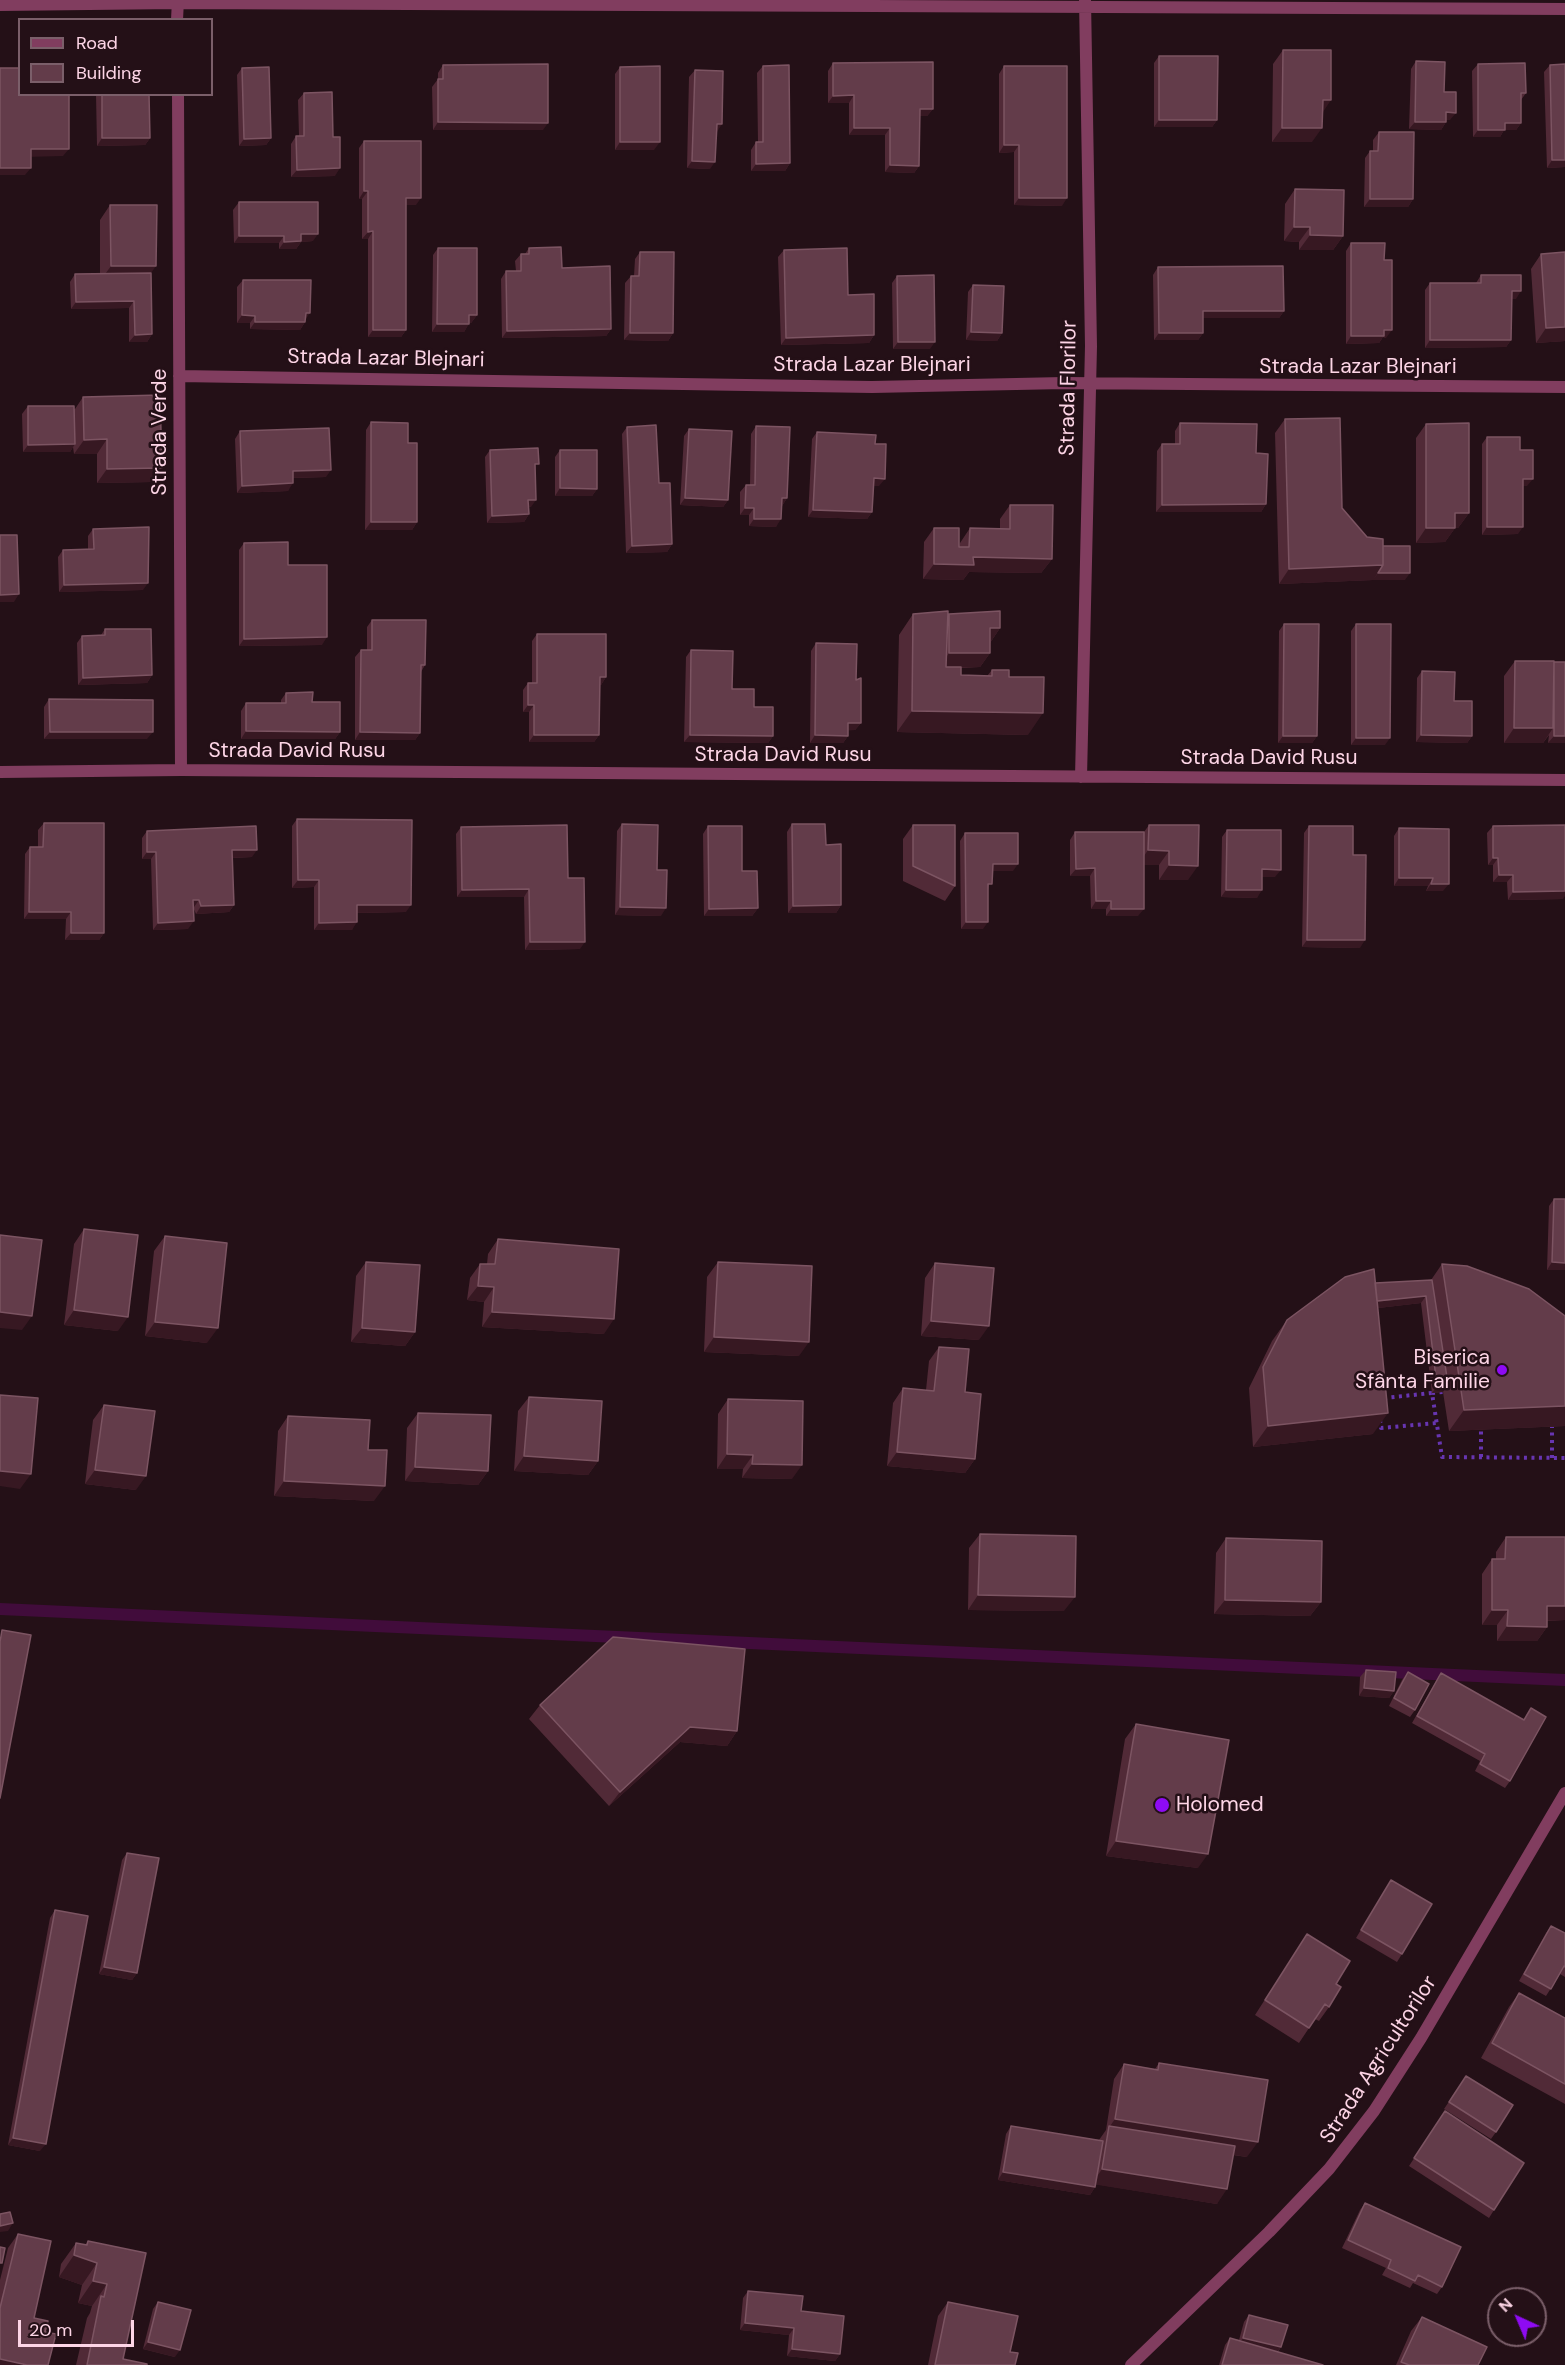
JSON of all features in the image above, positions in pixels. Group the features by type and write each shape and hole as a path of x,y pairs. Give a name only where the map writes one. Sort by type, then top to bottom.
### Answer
{"street":[{"path":"177,18 178,2"},
{"path":"0,5 178,2 1085,4 1565,9"},
{"name":"Strada Florilor","path":"1081,777 1088,384 1091,346 1085,4"},
{"name":"Strada Verde","path":"178,96 181,770"},
{"name":"Strada Lazar Blejnari","path":"179,376 872,387 1088,384 1565,387"},
{"name":"Strada David Rusu","path":"0,772 181,770 1565,780"},
{"name":"Strada Agricultorilor","path":"1131,2365 1322,2177 1374,2111 1421,2038 1565,1794"}],"path":[{"path":"1378,1399 1443,1392"},
{"path":"1432,1393 1442,1457 1565,1458"},
{"path":"1379,1409 1381,1428 1437,1423"},
{"path":"1552,1427 1552,1458"},
{"path":"1481,1430 1481,1457"}],"building":[{"path":"1283,50 1331,50 1331,100 1323,100 1322,128 1282,128"},
{"path":"1159,56 1218,56 1217,120 1159,120"},
{"path":"1416,61 1445,62 1444,92 1456,92 1456,113 1446,112 1446,122 1415,122"},
{"path":"933,62 933,109 920,109 919,166 890,165 890,128 854,128 854,95 833,96 833,63"},
{"path":"1525,63 1526,93 1521,93 1521,123 1505,123 1505,130 1478,130 1478,64"},
{"path":"548,64 548,123 438,122 438,79 443,79 443,65"},
{"path":"1565,64 1565,160 1552,160 1550,65"},
{"path":"789,65 790,163 756,164 756,142 763,142 763,66"},
{"path":"660,66 660,142 620,142 620,67"},
{"path":"1004,66 1067,66 1067,198 1019,198 1019,145 1004,145"},
{"path":"269,67 271,138 244,139 242,68"},
{"path":"0,68 18,68 18,96 69,96 69,149 31,149 31,168 0,168"},
{"path":"695,70 723,71 722,124 717,124 715,162 692,161"},
{"path":"332,92 333,137 340,137 340,168 297,170 296,136 304,136 304,93"},
{"path":"102,96 149,96 150,138 102,138"},
{"path":"1379,132 1414,132 1413,199 1370,199 1370,151 1378,151"},
{"path":"364,141 421,141 421,198 406,198 406,330 373,330 373,231 368,232 368,191 364,191"},
{"path":"1295,189 1344,190 1343,236 1310,235 1310,227 1294,227"},
{"path":"239,202 318,202 318,234 301,234 301,241 284,242 284,236 239,236"},
{"path":"110,205 157,205 156,266 111,266"},
{"path":"1351,243 1385,243 1384,260 1392,260 1392,330 1384,330 1384,336 1351,336"},
{"path":"561,247 562,268 610,266 611,329 507,331 506,271 521,271 521,254 529,254 529,248"},
{"path":"438,248 477,248 477,315 469,315 469,324 437,324"},
{"path":"847,248 848,295 874,294 874,335 786,338 784,250"},
{"path":"640,252 674,252 673,333 630,333 631,276 639,276"},
{"path":"1565,252 1565,327 1546,328 1541,254"},
{"path":"1283,266 1284,311 1203,311 1203,333 1159,333 1158,267"},
{"path":"151,273 152,334 135,335 134,301 76,302 75,274"},
{"path":"934,275 935,342 898,342 897,276"},
{"path":"1481,275 1521,275 1521,291 1512,291 1511,340 1430,340 1430,283 1481,283"},
{"path":"243,280 311,280 310,313 306,313 305,322 255,322 255,316 242,315"},
{"path":"973,285 1004,286 1002,333 971,332"},
{"path":"160,395 162,468 107,469 107,439 84,440 83,397"},
{"path":"28,406 74,406 75,444 28,445"},
{"path":"1340,418 1342,508 1367,537 1383,539 1383,565 1289,569 1285,419"},
{"path":"371,422 408,423 408,443 417,443 417,522 371,522"},
{"path":"1180,423 1257,424 1256,453 1268,454 1266,504 1162,505 1162,444 1180,444"},
{"path":"1469,423 1469,513 1455,513 1455,528 1426,528 1426,424"},
{"path":"656,425 659,483 670,483 672,544 632,546 627,427"},
{"path":"756,426 790,427 787,498 782,498 781,519 754,519 754,508 745,508 746,485 755,485"},
{"path":"329,428 331,470 293,471 293,483 242,486 240,431"},
{"path":"689,429 732,431 728,500 685,498"},
{"path":"817,432 876,435 875,444 886,444 885,479 874,478 872,512 813,510"},
{"path":"1487,437 1520,437 1520,450 1533,450 1533,479 1523,479 1523,527 1487,527"},
{"path":"538,448 539,464 535,464 536,500 528,500 529,514 492,516 490,450"},
{"path":"560,450 597,450 597,489 560,488"},
{"path":"1010,505 1053,505 1052,559 973,557 974,565 934,564 934,528 959,528 959,547 969,547 970,528 1010,529"},
{"path":"149,527 148,583 64,585 63,550 94,549 93,529"},
{"path":"0,535 17,535 19,594 0,595"},
{"path":"288,542 288,565 327,565 327,637 244,639 244,543"},
{"path":"1383,546 1410,546 1410,573 1378,573 1383,565"},
{"path":"948,611 946,667 961,667 961,675 992,676 992,670 1009,670 1009,677 1044,677 1043,713 912,711 913,614"},
{"path":"1000,611 1000,628 990,628 990,653 949,653 949,614"},
{"path":"372,620 426,620 425,665 421,665 420,733 360,732 361,650 372,650"},
{"path":"1284,624 1319,624 1317,736 1283,736"},
{"path":"1356,624 1391,624 1390,738 1356,738"},
{"path":"105,629 151,629 152,675 83,678 82,636 105,635"},
{"path":"537,634 606,634 606,677 600,677 599,735 534,735 534,705 528,705 528,683 537,683"},
{"path":"816,643 857,644 856,680 861,678 861,723 848,723 848,736 815,735"},
{"path":"691,650 733,651 732,689 754,689 754,707 773,707 773,736 690,735"},
{"path":"1515,661 1554,661 1553,728 1514,728"},
{"path":"1554,662 1565,662 1565,736 1554,736"},
{"path":"1422,671 1455,672 1454,701 1472,701 1472,736 1421,735"},
{"path":"313,692 312,702 340,702 340,732 246,731 246,703 286,703 286,693"},
{"path":"49,699 153,700 153,732 50,732"},
{"path":"297,819 412,820 411,905 357,905 357,922 319,923 319,880 298,880"},
{"path":"44,823 104,823 104,933 71,933 71,912 29,912 30,847 43,847"},
{"path":"622,824 658,825 657,870 667,870 666,908 620,907"},
{"path":"792,824 825,824 826,845 841,844 841,905 793,906"},
{"path":"567,825 568,878 584,878 585,942 530,942 529,889 462,890 461,827"},
{"path":"913,825 955,825 955,886 913,866"},
{"path":"1149,825 1199,825 1198,866 1169,865 1169,851 1148,850"},
{"path":"1565,825 1565,891 1513,892 1513,875 1499,875 1498,858 1493,858 1493,826"},
{"path":"256,826 257,850 232,850 234,905 201,906 199,900 193,900 194,921 158,923 156,852 147,852 147,831"},
{"path":"708,826 742,826 742,871 757,871 758,908 709,909"},
{"path":"1309,826 1353,826 1353,855 1366,855 1365,940 1307,940"},
{"path":"1399,828 1449,829 1449,884 1431,884 1433,878 1399,878"},
{"path":"1227,830 1281,830 1281,870 1262,869 1262,890 1226,890"},
{"path":"1075,832 1144,832 1144,909 1111,909 1111,901 1096,901 1095,868 1076,869"},
{"path":"965,833 1018,833 1018,864 993,864 992,884 988,884 988,922 966,922"},
{"path":"1554,1199 1565,1199 1565,1263 1552,1262"},
{"path":"84,1229 138,1235 128,1317 74,1310"},
{"path":"0,1235 42,1240 32,1316 0,1312"},
{"path":"165,1236 227,1243 218,1328 155,1322"},
{"path":"498,1239 619,1249 614,1319 492,1312 494,1287 478,1286 480,1264 495,1264"},
{"path":"366,1262 420,1265 415,1332 362,1328"},
{"path":"718,1262 812,1266 809,1342 714,1337"},
{"path":"935,1263 994,1268 989,1326 931,1321"},
{"name":"Biserica Sfânta Familie","path":"1442,1264 1467,1266 1529,1289 1565,1316 1565,1406 1464,1410"},
{"path":"1374,1269 1388,1413 1268,1426 1263,1367 1287,1320 1345,1277"},
{"path":"1432,1280 1448,1384 1437,1386 1426,1296 1377,1301 1375,1283"},
{"path":"939,1347 969,1349 965,1392 981,1394 975,1459 897,1452 903,1388 934,1391"},
{"path":"0,1395 38,1398 31,1474 0,1471"},
{"path":"529,1397 602,1401 598,1461 524,1456"},
{"path":"728,1399 803,1401 802,1465 752,1464 753,1455 727,1454"},
{"path":"104,1405 155,1411 146,1476 95,1470"},
{"path":"418,1413 491,1415 488,1471 415,1467"},
{"path":"288,1416 370,1420 368,1450 387,1450 385,1486 284,1481"},
{"path":"980,1534 1076,1536 1075,1597 978,1595"},
{"path":"1506,1537 1565,1537 1565,1606 1547,1606 1547,1627 1507,1626 1508,1610 1492,1610 1492,1559 1505,1559"},
{"path":"1226,1538 1322,1541 1321,1602 1225,1600"},
{"path":"2,1630 31,1635 0,1798 0,1642"},
{"path":"613,1637 745,1649 737,1731 690,1727 620,1792 540,1705"},
{"path":"1366,1670 1396,1672 1394,1691 1364,1688"},
{"path":"1408,1672 1429,1684 1415,1710 1394,1698"},
{"path":"1441,1673 1524,1720 1531,1708 1546,1717 1510,1781 1480,1764 1485,1754 1417,1716"},
{"name":"Holomed","path":"1136,1724 1229,1740 1208,1854 1116,1841"},
{"path":"127,1853 159,1858 137,1973 104,1967"},
{"path":"1391,1880 1432,1904 1402,1954 1361,1930"},
{"path":"55,1910 88,1916 46,2144 13,2138"},
{"path":"1551,1926 1565,1933 1565,1967 1551,1989 1524,1974"},
{"path":"1307,1934 1350,1961 1336,1984 1341,1987 1329,2007 1325,2004 1309,2028 1265,2000"},
{"path":"1519,1993 1565,2018 1565,2084 1492,2043"},
{"path":"1159,2063 1268,2080 1258,2142 1115,2119 1124,2064 1158,2070"},
{"path":"1466,2076 1513,2105 1496,2132 1449,2102"},
{"path":"1445,2111 1524,2163 1494,2210 1414,2158"},
{"path":"1011,2126 1103,2141 1095,2187 1003,2172"},
{"path":"1109,2126 1235,2146 1227,2189 1102,2169"},
{"path":"1365,2203 1461,2247 1442,2287 1418,2275 1415,2281 1388,2268 1391,2260 1348,2240"},
{"path":"10,2212 13,2223 0,2226 0,2214"},
{"path":"18,2234 51,2241 34,2318 48,2321 45,2332 56,2334 48,2365 27,2365 0,2359 0,2308"},
{"path":"88,2241 146,2253 123,2359 147,2365 87,2365 101,2296 104,2297 107,2284 93,2281 97,2263 74,2255 76,2243 87,2245"},
{"path":"0,2247 5,2248 2,2263 0,2263"},
{"path":"748,2291 803,2296 801,2311 844,2316 840,2354 792,2349 794,2328 745,2323"},
{"path":"158,2302 191,2310 180,2350 148,2342"},
{"path":"948,2302 1018,2316 1010,2352 1018,2353 1015,2365 935,2365"},
{"path":"1249,2315 1288,2325 1281,2347 1243,2338"},
{"path":"1422,2317 1487,2347 1478,2365 1409,2365 1401,2362"},
{"path":"1230,2338 1323,2365 1222,2365"}],"waterway":[{"path":"0,1609 1565,1680"}],"place":[{"name":"Biserica Sfânta Familie","path":"1502,1370"},
{"name":"Holomed","path":"1162,1805"}]}
